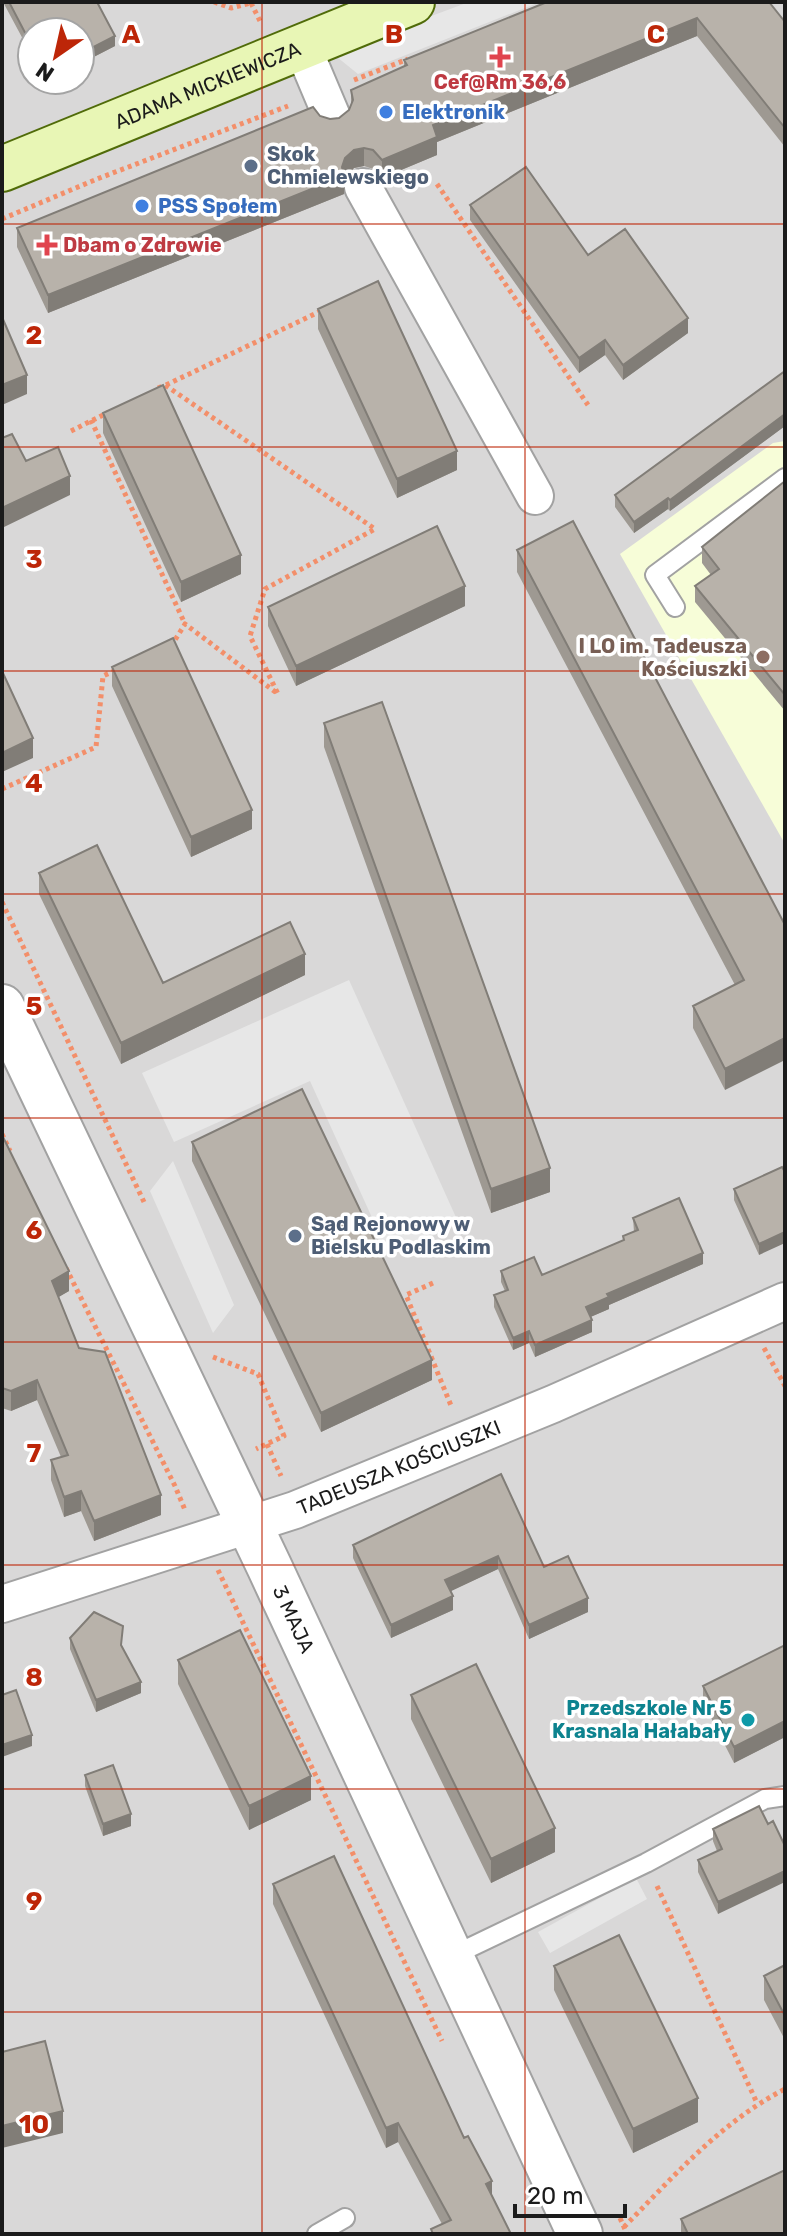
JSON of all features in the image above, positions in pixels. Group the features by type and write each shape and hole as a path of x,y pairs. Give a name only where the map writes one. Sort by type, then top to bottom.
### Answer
{"main road":[{"name":"ADAMA MICKIEWICZA","path":"2,169 283,38 412,2"}],"street":[{"path":"283,38 327,105"},
{"path":"363,187 535,496"},
{"name":"3 MAJA","path":"2,1007 250,1525 580,2234"},
{"name":"TADEUSZA KOŚCIUSZKI","path":"2,1604 295,1510 553,1404 785,1301"}],"lane":[{"path":"675,607 655,575 785,478"},
{"path":"450,1957 646,1863 765,1799 785,1796"},
{"path":"317,2234 345,2218"}],"path":[{"path":"214,2 231,8 253,2 283,38"},
{"path":"2,219 97,179 327,105 422,53"},
{"path":"437,184 588,405"},
{"path":"153,391 337,304"},
{"path":"91,420 185,624 278,694 250,636 265,589 375,529 165,385"},
{"path":"71,431 116,409"},
{"path":"163,646 175,640 185,624"},
{"path":"2,789 96,747 103,676 127,664"},
{"path":"2,1134 13,1158"},
{"path":"65,1267 175,1486 204,1565 218,1569 446,2050"},
{"path":"433,1283 406,1295 464,1439"},
{"path":"773,1344 761,1343 785,1386"},
{"path":"646,1863 757,2103"},
{"path":"624,2227 717,2133 757,2103 785,2089"},
{"path":"617,2212 627,2234"}],"shaded area":[{"path":"2,2 785,2 785,2234 2,2234"},
{"path":"469,2 540,2 358,74 332,53"},
{"path":"785,441 785,844 620,554 773,443"},
{"path":"349,980 459,1224 389,1255 310,1081 174,1142 142,1073"},
{"path":"173,1161 234,1305 213,1333 150,1191"},
{"path":"636,1878 647,1899 550,1953 538,1932"}],"building":[{"path":"9,2 97,2 115,36 96,46 96,16 16,16"},
{"path":"547,2 769,2 785,22 785,128 697,18 433,125 437,137 382,160 373,150 354,150 345,158 342,167 344,176 48,295 17,228 313,107 320,116 339,118 349,110 353,100 351,90 407,65 404,60"},
{"path":"526,167 588,255 625,229 688,318 623,365 605,340 579,358 470,205"},
{"path":"378,281 457,451 397,479 318,309"},
{"path":"2,317 27,375 2,385"},
{"path":"785,371 785,414 670,500 668,498 634,522 615,495"},
{"path":"163,385 241,555 181,582 103,413"},
{"path":"12,434 26,461 58,447 70,476 2,508 2,438"},
{"name":"I LO im. Tadeusza Kościuszki","path":"785,481 785,695 695,586 719,569 702,547"},
{"path":"573,521 785,925 785,1038 725,1069 693,1006 744,980 517,550"},
{"path":"437,526 465,586 296,666 268,607"},
{"path":"173,638 252,810 191,837 112,667"},
{"path":"2,671 33,738 2,753"},
{"path":"382,702 550,1168 491,1189 324,723"},
{"path":"97,845 163,983 290,922 305,954 121,1043 39,873"},
{"name":"Sąd Rejonowy w Bielsku Podlaskim","path":"302,1089 432,1360 321,1413 192,1142"},
{"path":"2,1135 69,1271 52,1281 79,1348 105,1352 161,1495 94,1521 81,1491 64,1497 51,1460 68,1455 37,1380 11,1391 2,1388"},
{"path":"782,1167 785,1172 785,1232 759,1244 734,1189"},
{"path":"679,1198 703,1253 607,1294 609,1297 586,1307 592,1320 535,1345 529,1331 513,1338 494,1295 508,1290 501,1271 534,1257 542,1275 624,1240 623,1236 638,1230 633,1218"},
{"path":"501,1474 544,1567 568,1556 588,1598 529,1625 498,1556 445,1580 453,1596 391,1625 353,1545"},
{"path":"94,1612 123,1626 121,1645 141,1682 96,1700 70,1638"},
{"path":"240,1630 311,1776 249,1806 178,1660"},
{"name":"Przedszkole Nr 5 Krasnala Hałabały","path":"785,1645 785,1721 734,1747 703,1686"},
{"path":"476,1664 555,1828 491,1859 411,1695"},
{"path":"16,1690 32,1735 2,1745 2,1695"},
{"path":"113,1765 131,1814 103,1824 85,1775"},
{"path":"759,1806 768,1824 773,1821 785,1846 785,1871 718,1902 698,1860 722,1849 713,1829"},
{"path":"334,1856 464,2138 468,2136 492,2181 486,2184 511,2234 433,2234 431,2229 451,2220 398,2123 386,2128 273,1884"},
{"path":"619,1935 698,2098 633,2129 554,1966"},
{"path":"785,1965 785,2016 764,1976"},
{"path":"45,2041 63,2111 2,2126 2,2052"},
{"path":"785,2170 785,2234 688,2234 681,2219"}],"place":[{"name":"Cef@Rm 36,6","path":"500,57"},
{"name":"Elektronik","path":"386,112"},
{"name":"Skok Chmielewskiego","path":"251,166"},
{"name":"PSS Społem","path":"142,206"},
{"name":"Dbam o Zdrowie","path":"47,245"},
{"name":"I LO im. Tadeusza Kościuszki","path":"763,657"},
{"name":"Sąd Rejonowy w Bielsku Podlaskim","path":"295,1236"},
{"name":"Przedszkole Nr 5 Krasnala Hałabały","path":"748,1720"}]}
